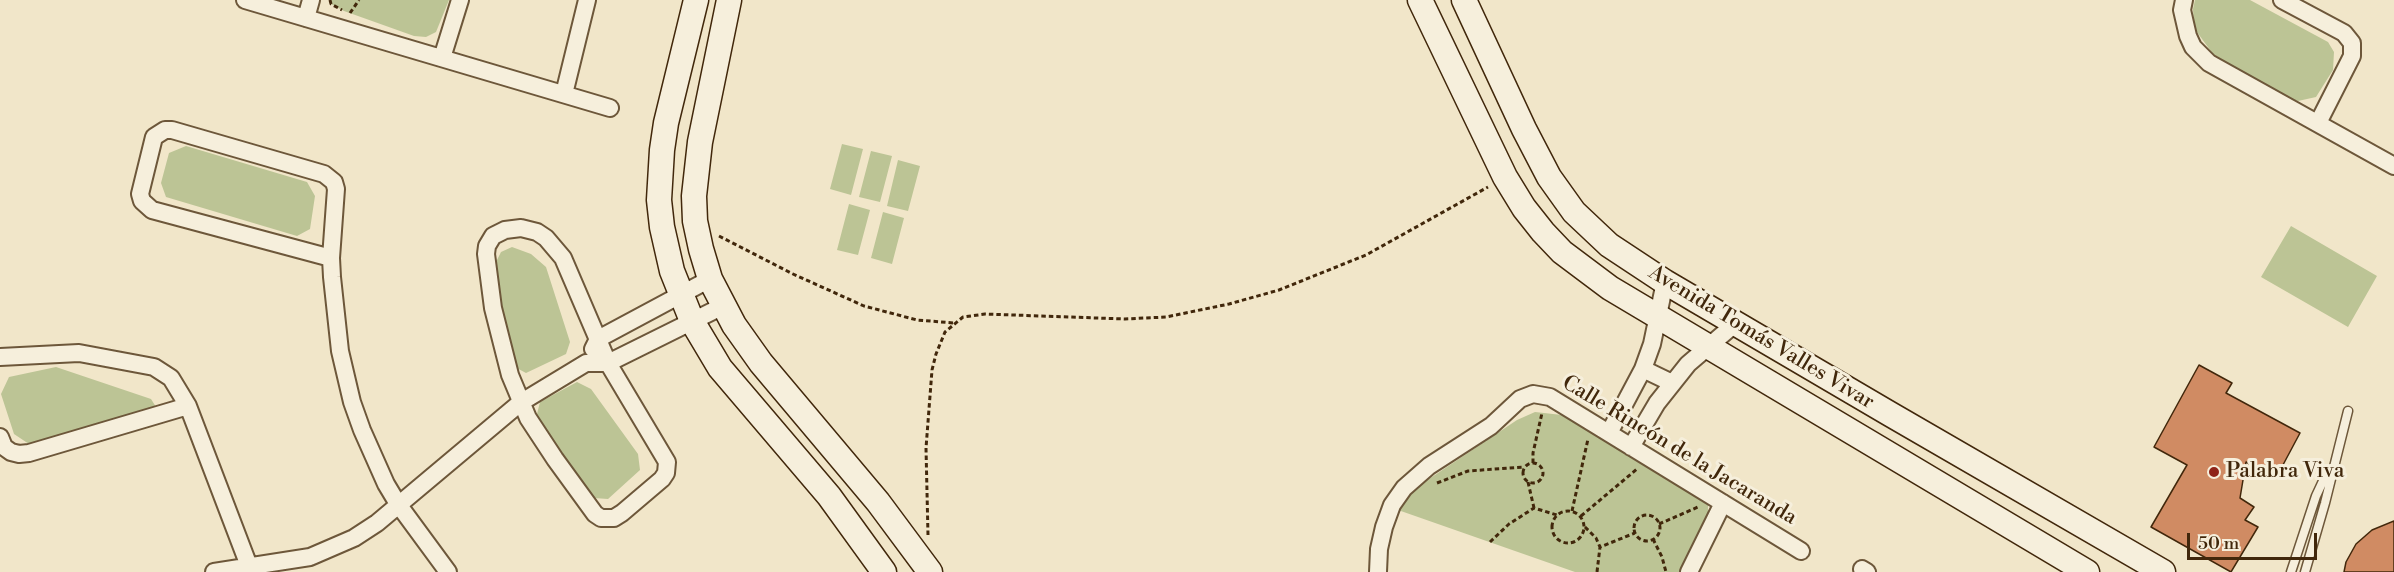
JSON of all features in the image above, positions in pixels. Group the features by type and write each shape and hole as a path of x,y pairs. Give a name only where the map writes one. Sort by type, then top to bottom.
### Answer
{"main road":[{"path":"696,0 666,123 659,177 662,227 672,271 692,321 725,376 807,469 884,572"},
{"path":"729,0 700,142 694,196 695,220 710,279 723,306 761,363 878,502 930,572"},
{"name":"Avenida Tomás Valles Vivar","path":"1420,0 1505,177 1536,224 1562,252 1584,271 1659,318 2087,572"},
{"name":"Avenida Tomás Valles Vivar","path":"1464,0 1537,157 1562,197 1589,228 1609,245 1665,282 2163,572"},
{"path":"851,525 878,502"}],"street":[{"path":"245,0 610,108"},
{"path":"306,18 311,0"},
{"path":"442,58 460,0"},
{"path":"564,94 587,0"},
{"path":"2184,0 2182,10 2187,36 2200,56 2394,166"},
{"path":"2282,0 2343,33 2352,43 2352,56 2318,123"},
{"path":"331,258 152,210 142,201 140,194 154,137 165,130 172,130 330,177 336,189 331,258 340,351 352,402 373,458 398,504 448,572"},
{"path":"521,228 537,232 551,243 563,258 608,363 664,455 667,466 662,479 622,513 614,518 601,518 595,514 543,442 520,403 500,344 493,308 486,254 487,246 493,236 505,230 521,228"},
{"path":"586,363 598,339 710,279"},
{"path":"1609,433 1643,369 1659,318 1665,282"},
{"path":"214,572 302,559 333,549 362,533 520,403 586,363 608,363 723,306"},
{"path":"1630,447 1672,383 1706,346 1736,323"},
{"path":"0,357 79,353 154,368 171,378 188,406 249,566"},
{"path":"1643,369 1672,383"},
{"name":"Calle Rincón de la Jacaranda","path":"1378,572 1379,549 1384,527 1392,505 1404,488 1429,466 1491,426 1520,399 1533,394 1550,397 1715,503 1801,551"},
{"path":"0,437 4,447 11,452 29,453 188,406"},
{"path":"1689,572 1715,503"}],"lane":[{"path":"2305,572 2329,491 2348,411"},
{"path":"2291,572 2316,496 2323,481 2332,471"}],"path":[{"path":"330,0 332,4 360,17"},
{"path":"350,13 359,0"},
{"path":"928,540 926,448 932,370 945,332 954,323 974,314 1084,319 1166,317 1229,304 1280,290 1366,255 1505,177"},
{"path":"695,220 742,249 812,284 864,306 917,321 954,323"},
{"path":"1534,412 1552,414"},
{"path":"1533,463 1542,413"},
{"path":"1572,511 1589,432"},
{"path":"1436,483 1468,471 1524,467 1533,463"},
{"path":"1528,482 1538,482 1542,477 1541,468 1533,463"},
{"path":"1524,467 1522,474 1528,482 1534,508"},
{"path":"1581,516 1637,469"},
{"path":"1659,524 1715,503"},
{"path":"1490,542 1509,524 1534,508 1557,515"},
{"path":"1585,527 1577,541 1572,543 1561,542 1552,529 1554,519 1562,512 1572,511 1581,516 1585,527 1596,538 1600,547 1597,572"},
{"path":"1635,533 1637,520 1644,516 1653,517 1659,524 1659,531 1653,539"},
{"path":"1635,533 1641,539 1653,539"},
{"path":"1600,547 1635,533"},
{"path":"1653,539 1666,572"}],"green space":[{"path":"330,0 449,0 436,32 426,37 414,36 344,11 331,4"},
{"path":"2195,0 2250,0 2328,42 2334,52 2333,70 2316,97 2298,101 2287,99 2213,54 2194,28"},
{"path":"842,144 863,149 851,195 830,189"},
{"path":"186,146 307,182 315,196 310,229 297,236 166,197 161,183 169,153"},
{"path":"871,151 892,156 880,202 859,197"},
{"path":"898,160 920,166 908,211 887,206"},
{"path":"849,204 870,210 858,255 837,250"},
{"path":"883,212 904,218 892,264 871,258"},
{"path":"2291,226 2377,276 2348,327 2261,277"},
{"path":"512,247 531,254 546,267 570,342 566,354 526,373 513,366 499,316 495,264 501,252"},
{"path":"56,367 151,399 156,407 29,444 14,434 1,394 9,377"},
{"path":"577,382 591,389 638,454 640,470 608,499 594,498 562,460 536,418 540,402"},
{"path":"1535,412 1562,415 1695,488 1708,503 1708,521 1682,572 1575,572 1398,510 1417,487 1517,420"}],"building":[{"name":"Palabra Viva","path":"2199,365 2232,383 2226,393 2300,433 2276,478 2246,462 2240,498 2254,507 2245,520 2258,527 2231,572 2151,527 2187,465 2154,447"},
{"path":"2394,521 2394,572 2344,572 2346,562 2356,544 2372,530"}],"place":[{"name":"Palabra Viva","path":"2214,472"}]}
